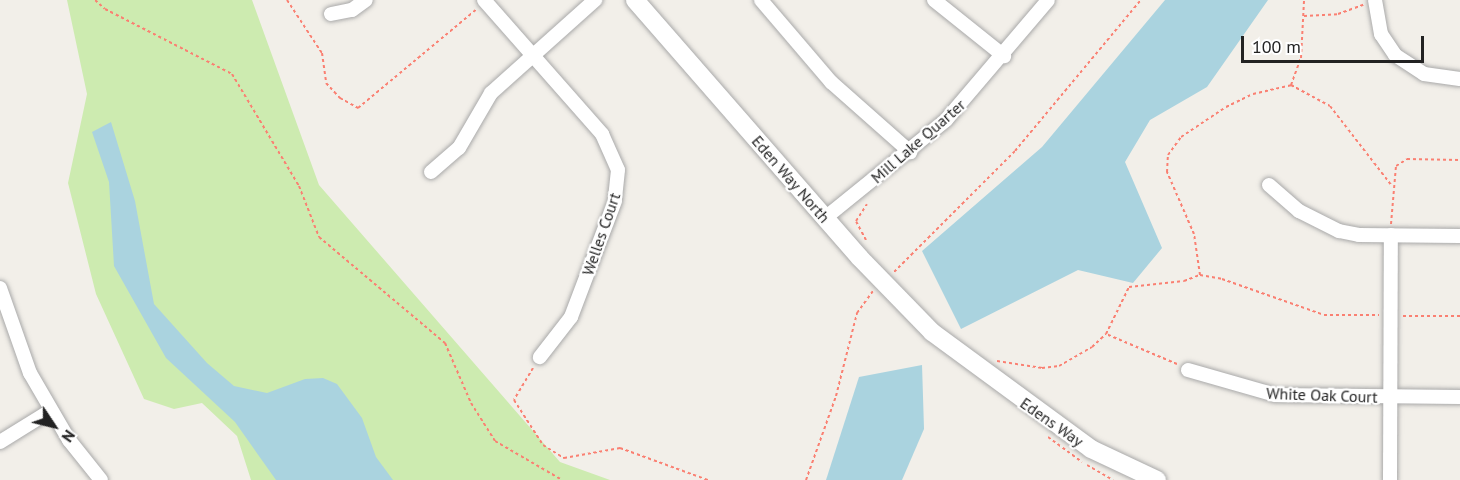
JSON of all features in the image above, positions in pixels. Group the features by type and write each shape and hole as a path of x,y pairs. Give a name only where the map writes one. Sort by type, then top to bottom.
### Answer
{"street":[{"path":"331,14 352,10 366,0"},
{"path":"431,172 459,148 491,93 595,0"},
{"name":"Eden Way North","path":"635,0 905,307 954,350"},
{"path":"761,0 831,82 910,152"},
{"path":"934,0 1004,56"},
{"name":"Mill Lake Quarter","path":"825,218 910,152 971,95 1048,0"},
{"name":"Welles Court","path":"485,1 610,146 616,163 618,189 571,317 540,357"},
{"path":"1375,1 1381,34 1395,55 1424,74 1460,79"},
{"path":"1269,185 1299,211 1331,228 1359,235 1460,236"},
{"path":"1390,480 1391,236"},
{"path":"0,288 15,336 50,411 101,480"},
{"name":"Edens Way","path":"954,350 1091,449 1157,480"},
{"name":"White Oak Court","path":"1188,370 1275,395 1460,397"},
{"path":"0,442 50,411"}],"path":[{"path":"95,0 105,9 232,74 299,186 319,237 445,343 471,403 495,441 562,480"},
{"path":"287,0 322,53 326,82 340,98 358,108 485,1"},
{"path":"894,272 1015,151 1141,0"},
{"path":"1291,85 1301,58 1304,0"},
{"path":"1304,16 1338,14 1375,1"},
{"path":"1200,275 1194,234 1167,172 1168,155 1181,137 1226,107 1253,94 1291,85 1330,106 1392,186"},
{"path":"1391,236 1394,171 1401,161 1460,159"},
{"path":"867,204 856,221 869,244"},
{"path":"888,265 901,279"},
{"path":"1002,367 993,360 1042,369 1059,366 1092,347 1106,334 1129,287 1184,281 1200,275 1222,279 1324,315 1460,316"},
{"path":"807,480 836,396 857,313 873,291 880,298"},
{"path":"1106,334 1172,362"},
{"path":"528,377 514,400 543,445 564,458 620,448 708,480"},
{"path":"1044,434 1113,480"}],"green space":[{"path":"67,0 252,0 319,185 560,462 610,480 251,480 237,436 202,403 174,409 144,399 96,294 68,183 87,94"}],"water":[{"path":"1165,0 1268,0 1207,87 1150,120 1125,162 1162,248 1133,283 1078,270 961,329 922,251 1042,147"},
{"path":"111,122 135,201 154,304 207,363 234,386 267,393 305,379 323,378 337,384 362,418 376,457 393,480 276,480 235,422 166,358 114,266 109,182 92,132"},
{"path":"922,365 924,429 902,480 826,480 859,377"}]}
